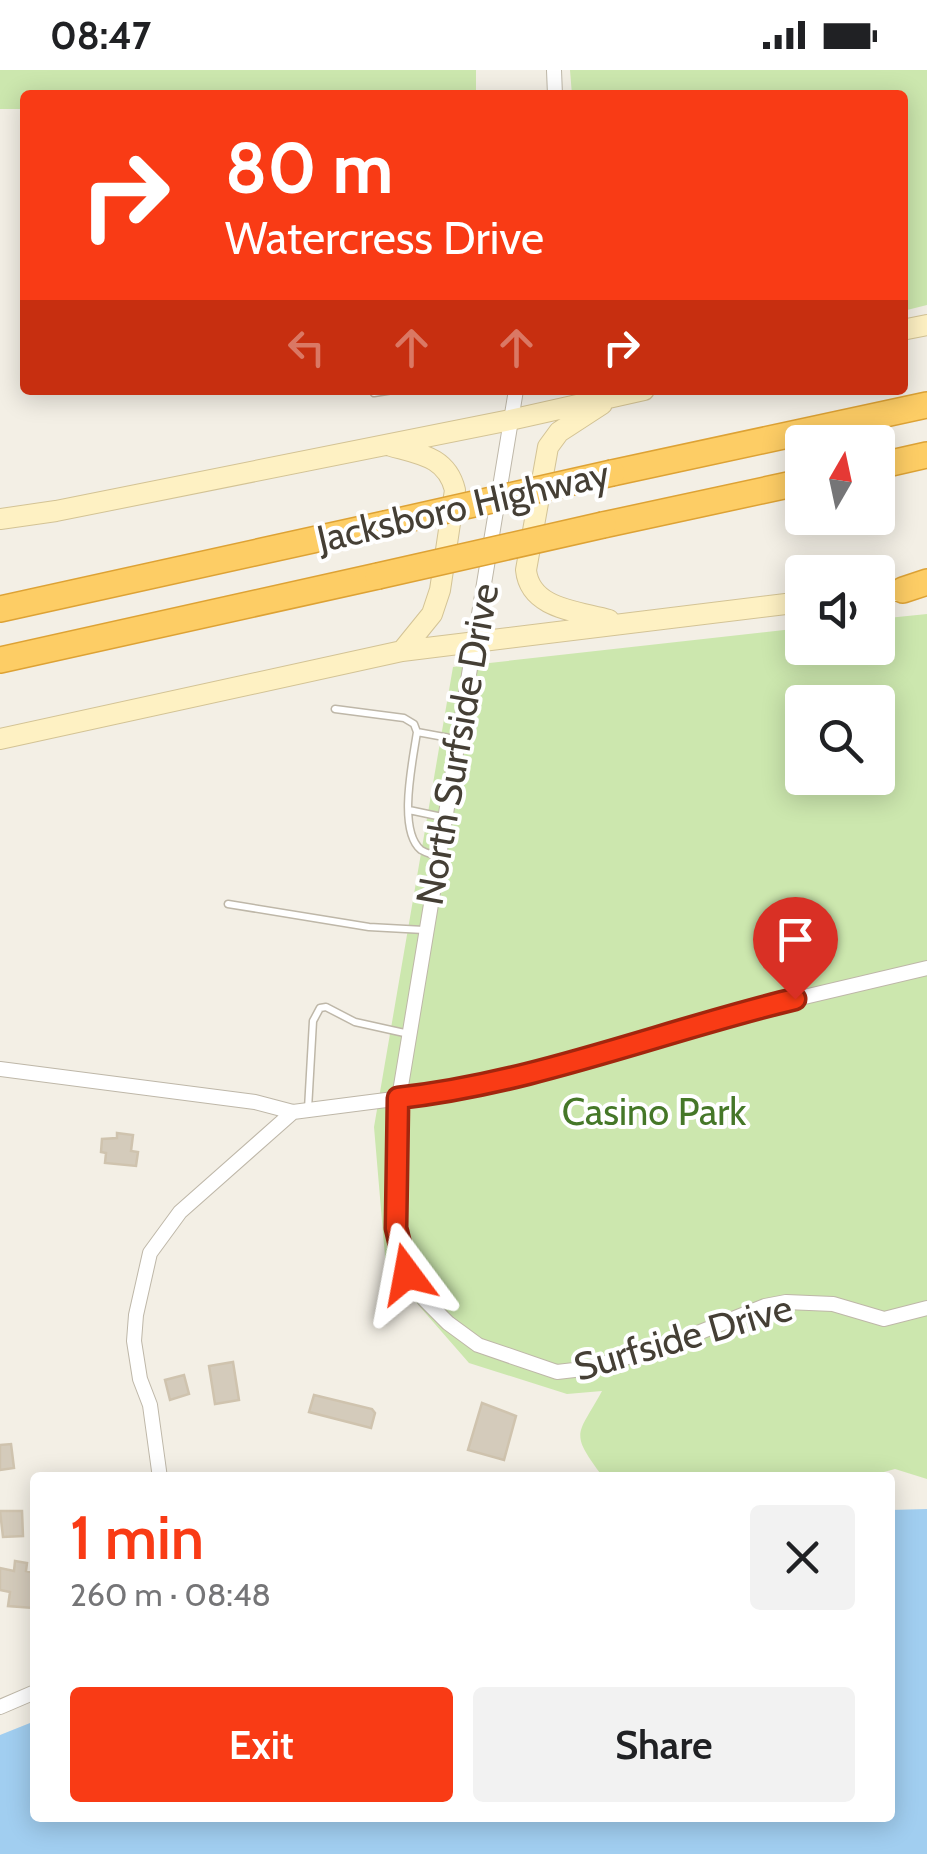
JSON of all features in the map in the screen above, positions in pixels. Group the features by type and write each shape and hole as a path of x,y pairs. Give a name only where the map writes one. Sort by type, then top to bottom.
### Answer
{"highway":[{"name":"Jacksboro Highway","path":"0,609 927,405"},
{"path":"895,462 927,455"},
{"name":"Jacksboro Highway","path":"0,660 785,486"}],"main road":[{"name":"Jacksboro Highway","path":"0,520 624,395"},
{"path":"612,398 560,432 548,447 526,570 527,585 536,596 621,624"},
{"path":"383,444 440,462 452,476 455,490 440,590 432,614 402,650"},
{"path":"1,742 402,650 785,604"}],"street":[{"name":"North Surfside Drive","path":"398,1098 515,395"},
{"path":"0,1069 300,1111 456,1091 512,1079 762,1007 927,968"},
{"name":"Surfside Drive","path":"398,1098 396,1228 407,1274 448,1324 478,1346 558,1372 584,1370 658,1349 776,1304 833,1304 884,1319 927,1308"},
{"path":"159,1472 150,1405 140,1379 134,1341 150,1252 180,1212 300,1111"},
{"path":"0,1707 30,1694"}],"lane":[{"path":"335,709 404,718 414,724 417,732 409,810 411,834 419,849 437,857"},
{"path":"417,732 456,739"},
{"path":"409,810 444,817"},
{"path":"228,904 369,926 425,930"},
{"path":"300,1111 313,1021 320,1008 372,1027 409,1034"}],"green space":[{"path":"0,70 476,70 476,90 20,90 20,109 0,109"},
{"path":"570,70 927,70 927,305 908,310 908,90 572,90"},
{"name":"Casino Park","path":"927,614 927,1479 895,1469 600,1472 585,1451 580,1434 602,1391 567,1394 469,1363 386,1268 374,1127 453,667 785,630 785,665 895,665 895,617"}],"water":[{"path":"927,1509 927,1854 0,1854 0,1735 30,1723 30,1822 895,1822 895,1510"}],"building":[{"path":"117,1133 133,1135 131,1151 138,1152 136,1166 105,1163 102,1139 117,1138"},
{"path":"233,1362 239,1400 215,1404 209,1366"},
{"path":"184,1375 189,1394 170,1400 165,1380"},
{"path":"314,1395 372,1409 375,1413 371,1428 309,1412"},
{"path":"482,1403 516,1416 504,1460 468,1450"},
{"path":"11,1444 14,1468 0,1470 0,1445"},
{"path":"0,1511 22,1511 23,1536 3,1537"},
{"path":"15,1561 27,1563 30,1608 8,1606 10,1592 0,1590 0,1568 14,1571"}],"route":[{"path":"407,1274 396,1228 398,1098 512,1079 795,999"}]}
